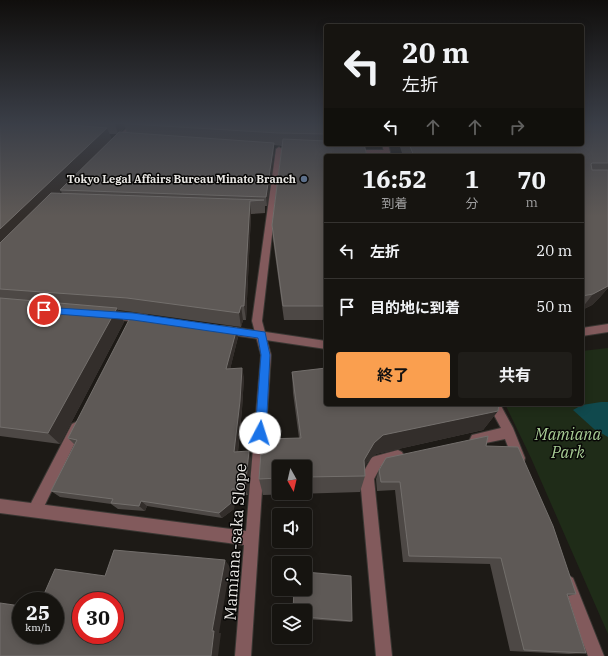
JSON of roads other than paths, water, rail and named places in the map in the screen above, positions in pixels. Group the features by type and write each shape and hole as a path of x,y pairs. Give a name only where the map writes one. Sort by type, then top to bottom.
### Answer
{"street":[{"name":"Mamiana-saka Slope","path":"243,656 266,355 258,321 268,210 278,155"},
{"path":"94,314 156,320"},
{"path":"126,330 133,317"},
{"path":"216,328 262,335 299,343 324,345"},
{"path":"584,332 608,328"},
{"path":"495,406 509,432 523,470"},
{"path":"35,510 80,420"},
{"path":"462,442 509,432"},
{"path":"384,656 367,478 376,461 408,454"},
{"path":"0,506 252,539"},
{"path":"564,574 596,656"}],"water":[{"path":"608,402 608,437 594,429 573,410 584,405"}],"place":[{"name":"Tokyo Legal Affairs Bureau Minato Branch","path":"304,179"}],"park label":[{"name":"Mamiana Park","path":"568,443"}]}
